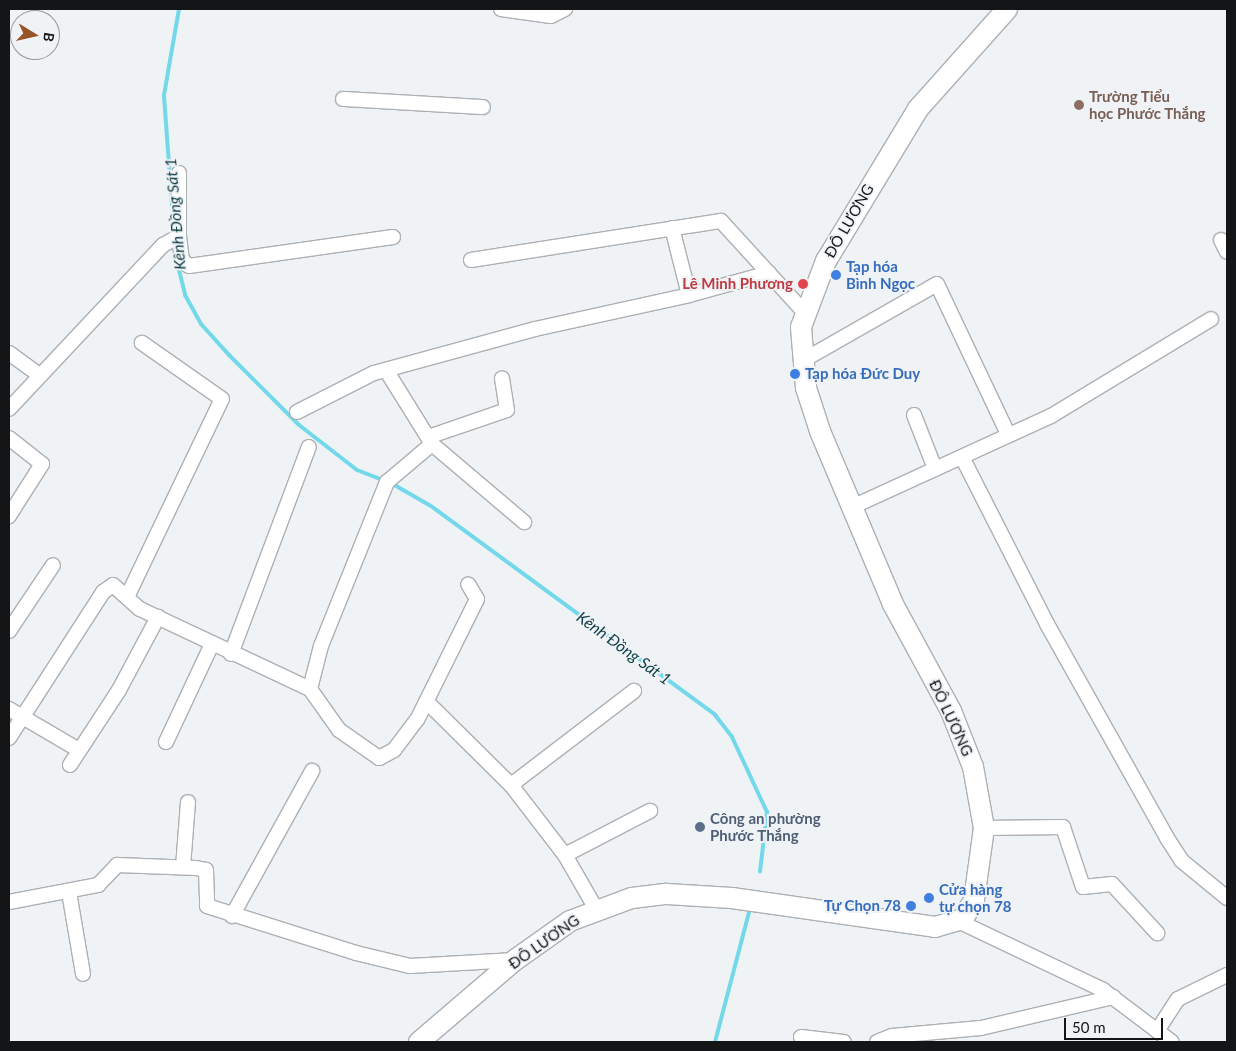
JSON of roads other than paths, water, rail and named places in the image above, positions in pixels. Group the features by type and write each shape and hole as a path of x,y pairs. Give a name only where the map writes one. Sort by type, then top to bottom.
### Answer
{"street":[{"path":"501,9 551,16 564,9"},
{"name":"ĐÔ LƯƠNG","path":"419,1042 516,960 570,921 596,909 632,898 688,894 935,927 958,921 974,900 984,828 974,767 951,711 893,604 820,431 802,361 804,312 826,261 918,109 1007,9"},
{"path":"343,99 483,107"},
{"path":"179,173 178,237 182,260 197,266 393,237"},
{"path":"471,260 722,221 804,312"},
{"path":"672,228 689,295"},
{"path":"9,409 38,374 163,245 178,237"},
{"path":"297,412 386,370 535,329 689,295 769,273"},
{"path":"802,361 937,284 1008,434"},
{"path":"852,507 1008,434 1051,416 1211,318"},
{"path":"128,594 222,400 142,343"},
{"path":"9,352 38,374"},
{"path":"386,370 430,440 524,522"},
{"path":"310,689 321,646 387,482 430,440 507,410 502,378"},
{"path":"914,416 935,469"},
{"path":"9,438 42,464 9,516"},
{"path":"231,654 309,447"},
{"path":"962,457 1047,624 1166,838 1182,861 1227,898"},
{"path":"9,631 53,565"},
{"path":"9,738 102,592 113,585 128,594 140,609 231,654 310,689 339,730 375,758 386,756 405,738 426,702 477,598 468,584"},
{"path":"70,765 120,690 158,617"},
{"path":"166,742 212,644"},
{"path":"512,785 634,691"},
{"path":"426,702 512,785 565,855 596,909"},
{"path":"9,709 79,750"},
{"path":"232,916 312,771"},
{"path":"183,867 188,802"},
{"path":"565,855 650,811"},
{"path":"984,828 1063,827 1083,887 1112,884 1157,933"},
{"path":"9,902 98,885 117,865 183,867 206,870 207,906 232,916 397,965 516,960"},
{"path":"69,892 83,974"},
{"path":"958,921 1113,997 1172,1042"},
{"path":"1157,1031 1178,998 1227,975"},
{"path":"877,1042 892,1036 982,1028 1113,997"},
{"path":"801,1037 844,1042"}],"waterway":[{"name":"Kênh Đồng Sát 1","path":"172,205 164,95 179,9"},
{"name":"Kênh Đồng Sát 1","path":"177,262 185,295 201,324 229,355 299,425 357,470 383,480"},
{"name":"Kênh Đồng Sát 1","path":"391,483 431,506 715,715 732,737 767,812 760,872"},
{"name":"Kênh Đồng Sát 1","path":"715,1042 750,909"}],"place":[{"name":"Trường Tiểu học Phước Thắng","path":"1079,105"},
{"name":"Tạp hóa Bình Ngọc","path":"836,275"},
{"name":"Lê Minh Phương","path":"803,284"},
{"name":"Tạp hóa Đức Duy","path":"795,374"},
{"name":"Công an phường Phước Thắng","path":"700,827"},
{"name":"Cửa hàng tự chọn 78","path":"929,898"},
{"name":"Tự Chọn 78","path":"911,906"}]}
